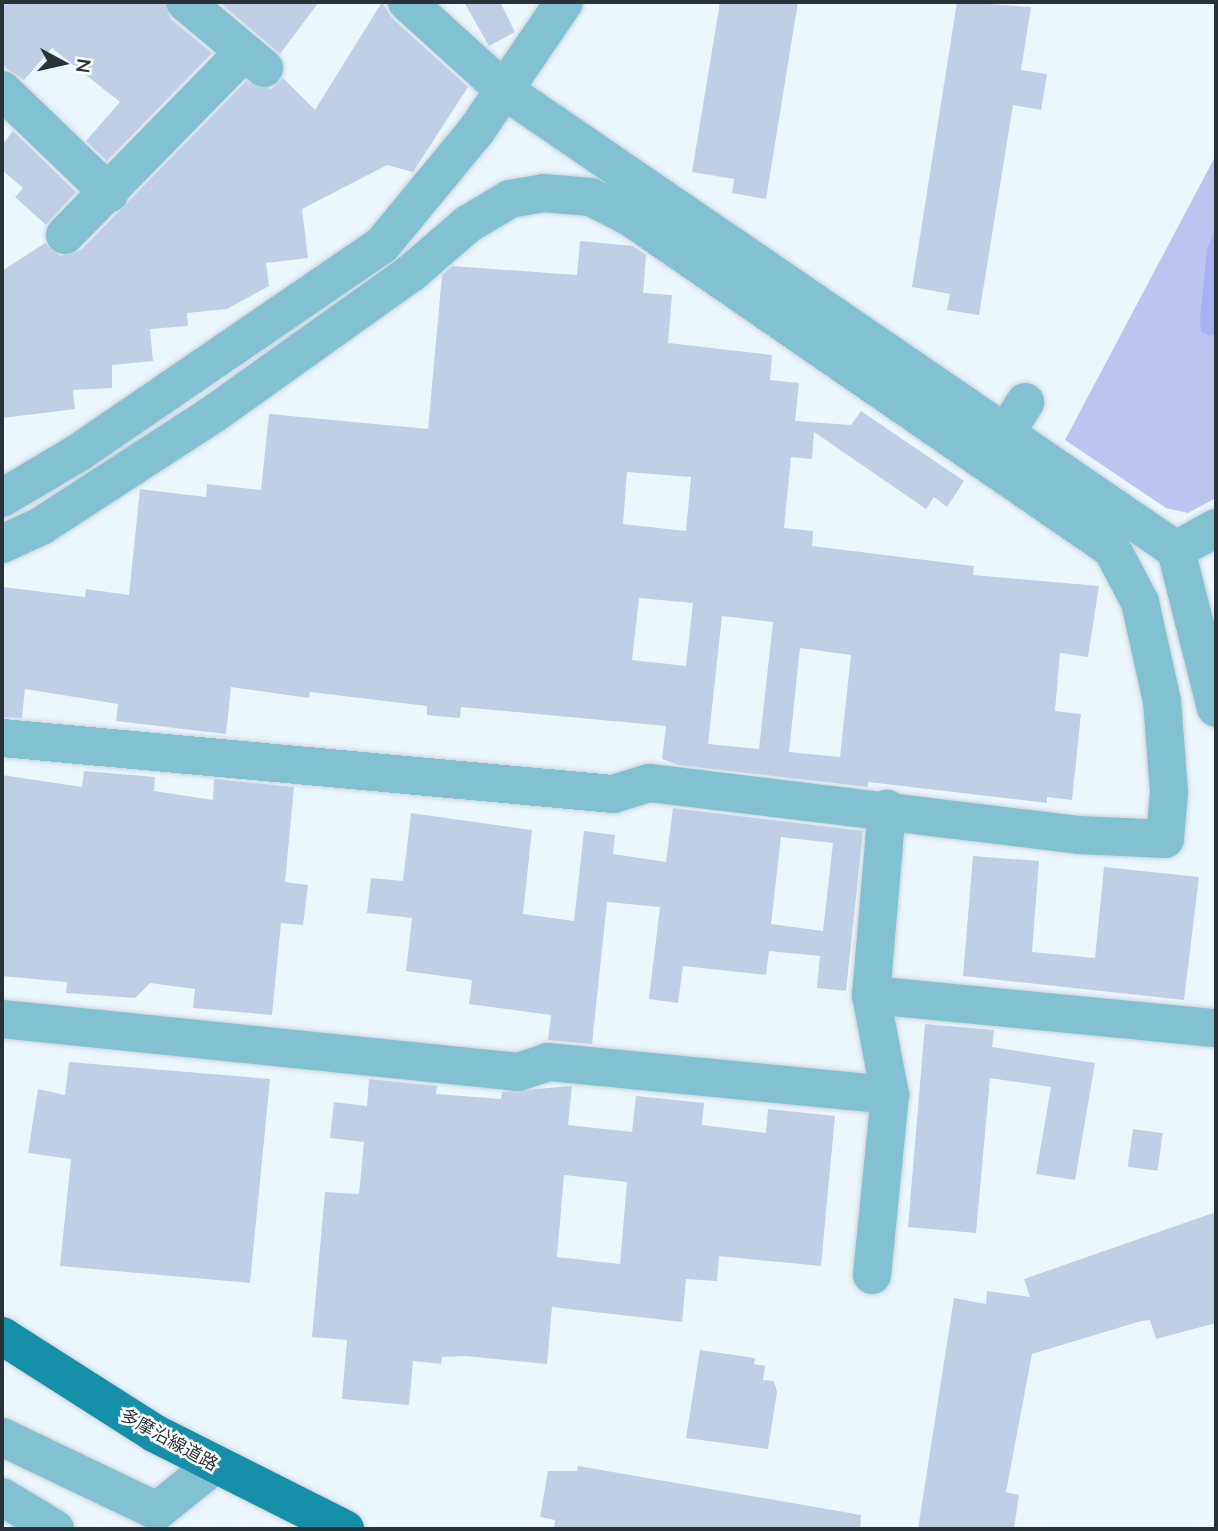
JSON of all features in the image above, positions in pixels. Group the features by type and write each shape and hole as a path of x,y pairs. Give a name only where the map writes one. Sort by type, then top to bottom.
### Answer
{"main road":[{"name":"多摩沿線道路","path":"2,1336 213,1466 345,1529"}],"street":[{"path":"65,235 254,60 185,2"},
{"path":"407,2 504,90 1004,436 1176,550 1216,708"},
{"path":"2,498 78,453 382,245 504,90 564,2"},
{"path":"2,90 109,193"},
{"path":"2,544 41,526 212,415 410,274 468,223 510,199 543,193 592,197 630,217 1112,548 1140,601 1162,701 1169,792 1165,839 1079,835 887,809 649,783 613,793 2,738"},
{"path":"1004,436 1025,402"},
{"path":"1176,550 1216,528"},
{"path":"872,1275 890,1095 871,995 887,809"},
{"path":"871,995 1216,1028"},
{"path":"2,1019 519,1072 548,1062 890,1095"},
{"path":"2,1437 157,1511 213,1466"},
{"path":"2,1497 55,1529"}],"shaded area":[{"path":"1216,155 1216,498 1188,513 1166,508 1065,440"},
{"path":"1216,228 1216,333 1210,336 1201,332 1200,320 1207,249"}],"building":[{"path":"2,2 164,2 171,19 212,53 107,161 86,141 120,102 52,48 24,80 7,69 2,63"},
{"path":"219,2 319,2 280,54"},
{"path":"382,2 392,18 468,87 413,172 387,165 302,209 308,258 266,263 269,286 227,309 187,313 188,326 150,329 153,361 112,365 112,388 73,390 75,409 2,418 2,271 45,243 60,256 81,250 246,81 271,89 283,78 315,110"},
{"path":"464,2 500,2 515,32 489,46"},
{"path":"720,2 798,2 766,199 732,193 734,179 692,172"},
{"path":"957,2 1031,7 1021,70 1047,74 1041,110 1013,105 979,315 947,310 950,294 912,287"},
{"path":"13,131 76,192 46,225 15,197 23,188 2,170 2,145"},
{"path":"580,241 633,246 646,255 643,293 672,295 668,343 772,355 770,380 799,383 795,421 851,425 861,411 964,481 947,507 934,497 926,509 814,432 812,459 791,457 784,528 813,531 812,546 974,566 973,575 1099,586 1088,657 1060,653 1055,711 1081,714 1072,800 1047,797 1047,803 868,782 868,787 678,765 662,759 666,726 461,707 460,718 427,715 427,706 310,692 309,698 231,687 226,734 116,721 118,704 25,689 22,718 2,717 2,587 85,597 86,589 129,595 140,489 206,497 207,484 261,490 269,414 428,429 442,275 452,266 577,275","holes":["627,472 691,477 686,531 623,524","639,598 693,603 686,666 632,660","722,616 773,622 759,749 708,744","800,648 851,655 840,757 789,752"]},
{"path":"84,771 155,777 154,791 213,800 214,779 294,787 285,882 308,885 303,925 281,923 272,1015 193,1008 195,989 150,983 135,998 66,993 67,982 2,976 2,775 82,787"},
{"path":"673,808 863,831 846,991 817,988 820,956 769,951 766,975 683,966 678,1003 649,999 660,907 607,902 592,1044 548,1040 551,1015 469,1004 472,980 406,971 412,918 367,913 371,878 403,881 411,813 532,830 523,914 574,921 584,831 615,835 613,854 666,862","holes":["781,837 833,843 823,931 771,924"]},
{"path":"973,856 1039,861 1032,952 1095,958 1104,867 1199,877 1184,1000 963,976"},
{"path":"925,1024 994,1030 992,1047 1095,1063 1075,1180 1036,1174 1051,1087 990,1078 976,1233 908,1227"},
{"path":"69,1062 270,1079 250,1283 60,1266 71,1159 28,1153 38,1089 65,1095"},
{"path":"369,1079 437,1086 436,1094 501,1099 502,1092 572,1086 568,1125 632,1132 636,1096 704,1103 702,1125 766,1133 768,1109 835,1116 821,1266 719,1256 717,1281 686,1279 682,1322 552,1307 547,1364 465,1356 442,1357 441,1364 413,1361 409,1405 342,1399 347,1340 312,1337 325,1192 359,1194 364,1142 330,1138 334,1102 367,1106","holes":["564,1175 627,1182 620,1264 557,1257"]},
{"path":"1133,1129 1163,1133 1157,1171 1128,1167"},
{"path":"1216,1212 1216,1323 1156,1339 1150,1320 1141,1321 1032,1354 1006,1492 1019,1495 1014,1529 918,1529 954,1298 986,1304 987,1291 1030,1297 1024,1279"},
{"path":"700,1350 755,1358 754,1364 765,1366 763,1380 774,1381 777,1392 768,1449 686,1438"},
{"path":"578,1466 861,1515 860,1529 554,1529 555,1520 540,1517 548,1471 577,1471"}]}
